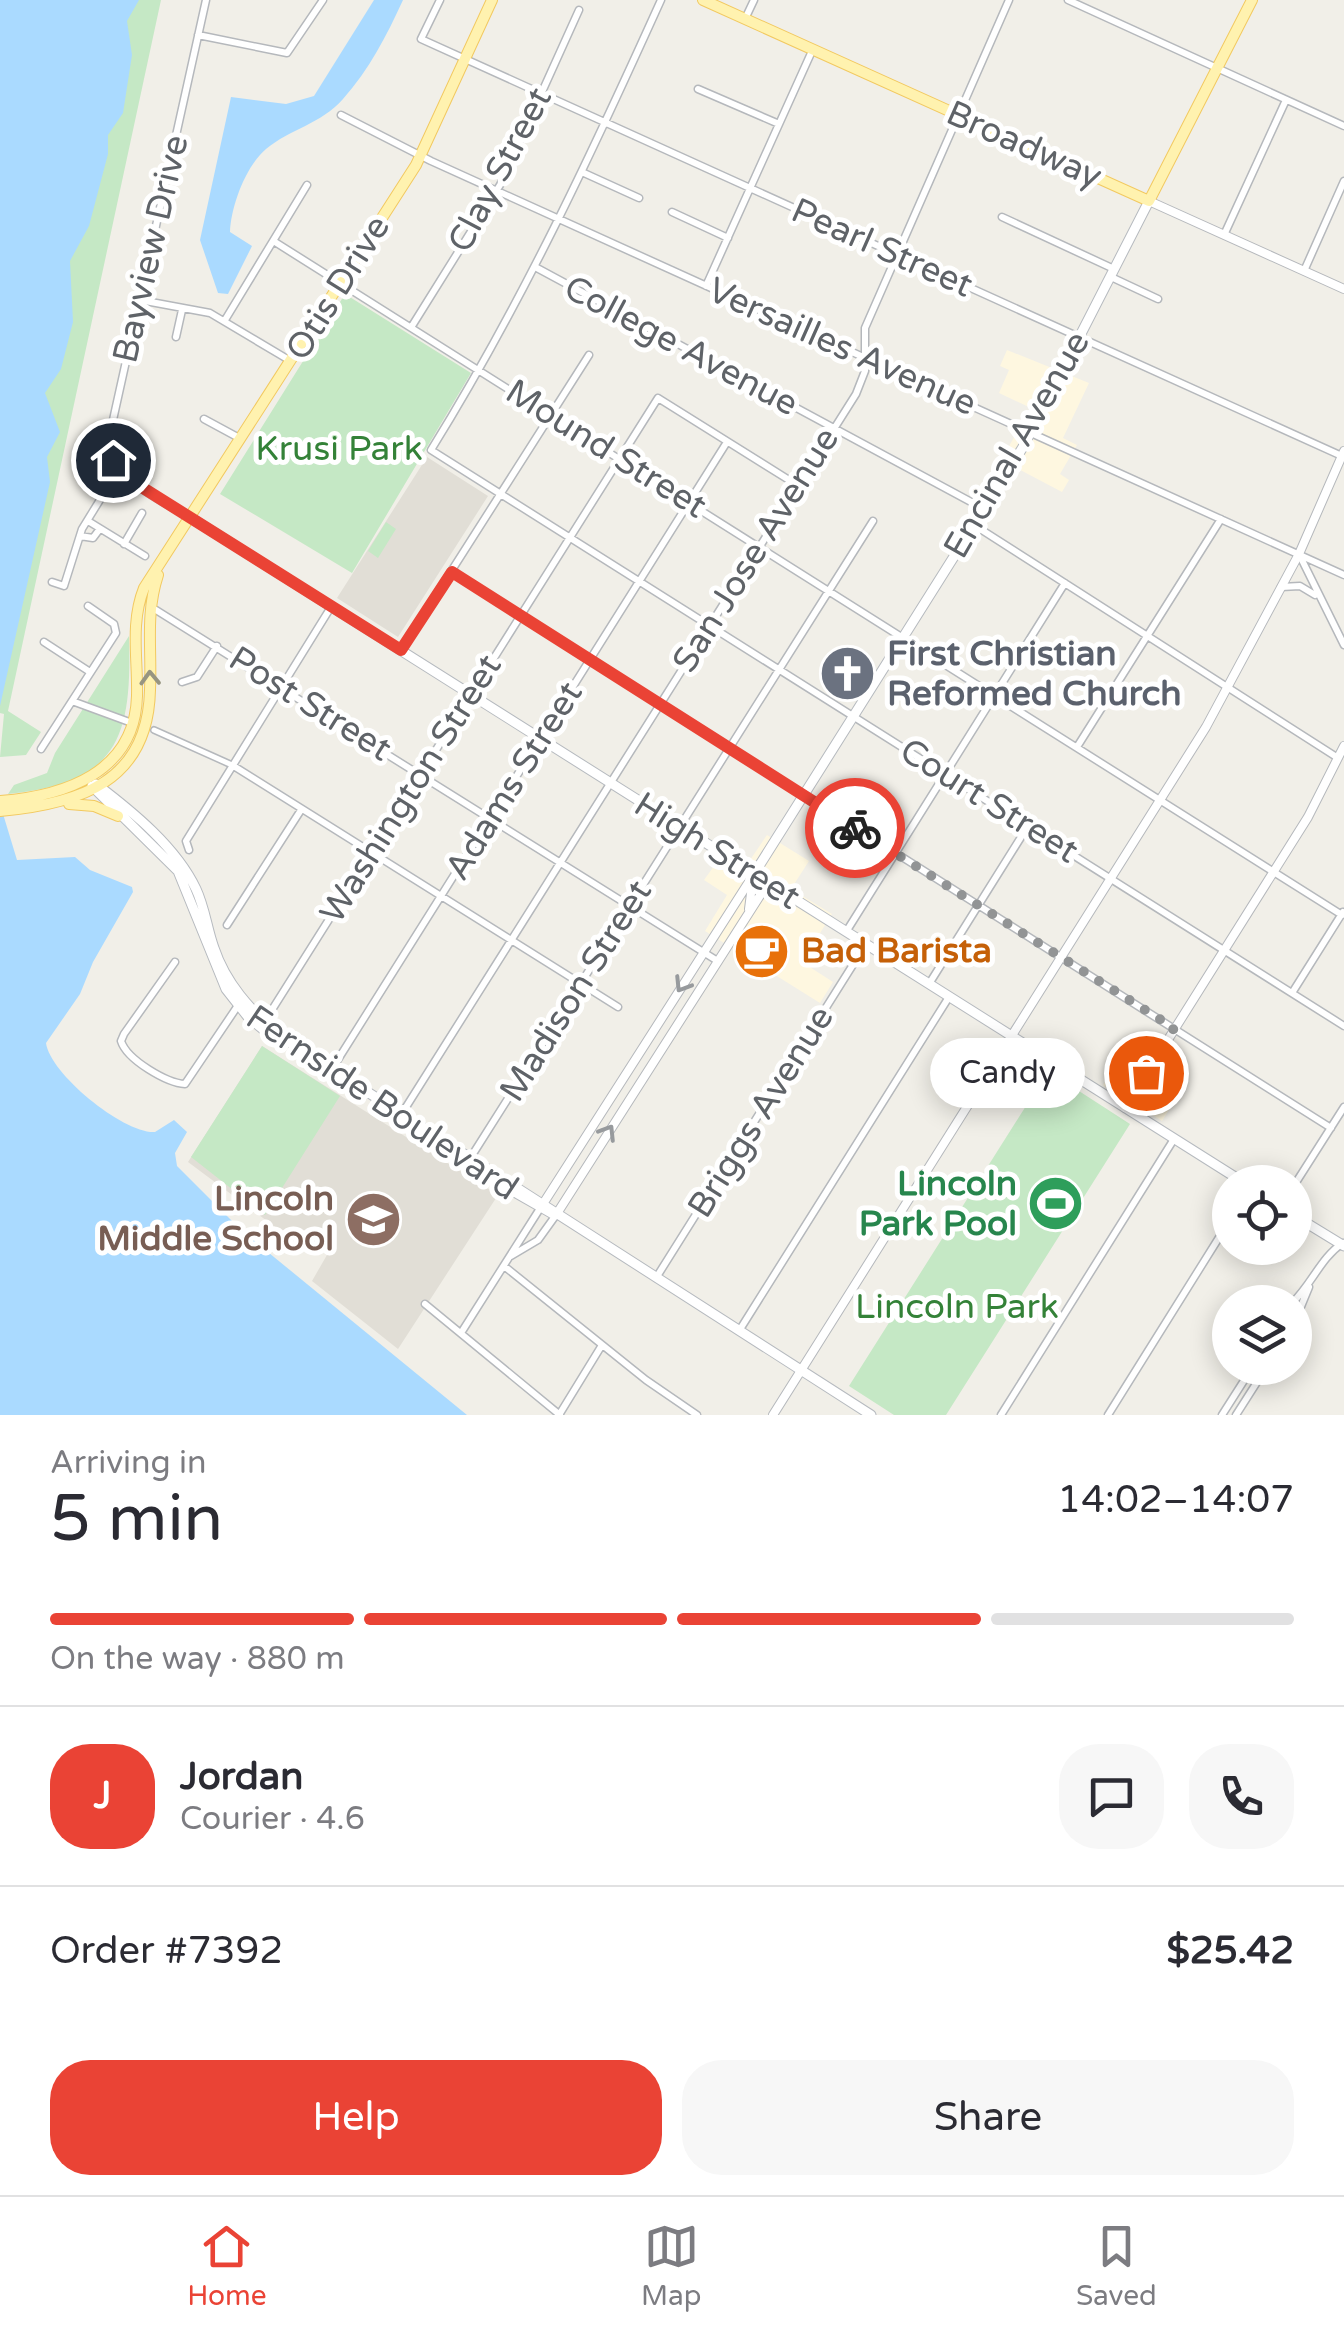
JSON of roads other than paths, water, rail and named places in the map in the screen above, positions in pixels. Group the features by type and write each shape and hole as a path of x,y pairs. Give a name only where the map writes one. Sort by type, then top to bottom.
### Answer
{"main road":[{"name":"Otis Drive","path":"95,786 132,723 137,700 136,617 144,588 420,156 492,0"},
{"name":"Broadway","path":"703,0 1149,201"},
{"name":"Encinal Avenue","path":"754,874 1031,432 1252,0"},
{"name":"High Street","path":"191,518 1216,1165"},
{"name":"Otis Drive","path":"15,805 63,803 95,786 129,758 144,727 151,685 148,608 162,564"},
{"path":"0,811 95,786"},
{"name":"Fernside Boulevard","path":"95,786 118,816 163,852 178,872 216,970 263,1025 542,1206"},
{"name":"Fernside Boulevard","path":"95,786 184,867 200,899 222,968 240,1002"},
{"path":"0,802 15,805"},
{"path":"63,803 94,806 118,816"},
{"name":"Fernside Boulevard","path":"263,1025 401,1116 428,1141 556,1214 872,1415"},
{"path":"428,1141 460,1150"},
{"path":"1312,1226 1343,1244"}],"street":[{"name":"Bayview Drive","path":"118,470 108,438 206,0"},
{"path":"198,35 287,53 323,0"},
{"name":"Pearl Street","path":"440,0 421,39 1343,455"},
{"path":"481,370 561,221 661,0"},
{"path":"745,19 754,0"},
{"name":"San Jose Avenue","path":"401,1116 862,382 865,328 1009,0"},
{"path":"1068,0 1344,126"},
{"name":"Clay Street","path":"412,326 496,191 580,10"},
{"path":"706,286 813,50"},
{"path":"698,88 779,124"},
{"path":"1224,235 1286,100"},
{"name":"Versailles Avenue","path":"341,115 561,221 1344,575"},
{"path":"584,172 639,198"},
{"path":"1304,271 1344,182"},
{"path":"225,320 306,185"},
{"name":"Broadway","path":"1149,201 1344,289"},
{"path":"672,212 728,238"},
{"path":"1002,218 1158,299"},
{"name":"Mound Street","path":"275,242 1343,913"},
{"name":"College Avenue","path":"537,268 984,509"},
{"path":"140,300 225,320 292,361"},
{"path":"176,337 182,310"},
{"path":"401,650 589,355"},
{"name":"Court Street","path":"481,370 431,450 1344,1026"},
{"name":"Washington Street","path":"263,1025 658,398 727,442"},
{"path":"204,419 241,440"},
{"path":"727,442 796,485"},
{"name":"Adams Street","path":"332,1069 727,442"},
{"path":"773,1415 1160,799 1281,588 1343,455"},
{"path":"52,582 64,586 80,536 118,470 191,518"},
{"path":"124,544 142,514"},
{"path":"1077,747 1222,519"},
{"path":"88,521 145,556"},
{"name":"Madison Street","path":"471,1157 873,521"},
{"path":"974,525 1338,758"},
{"path":"80,536 93,538 99,529"},
{"path":"1298,554 1344,645"},
{"path":"452,572 1331,1128"},
{"path":"846,932 1065,582"},
{"path":"1281,588 1300,586 1316,595"},
{"path":"41,749 116,633 114,624 88,606"},
{"path":"189,850 186,841 332,607"},
{"name":"Post Street","path":"156,610 716,960"},
{"path":"44,642 90,672"},
{"path":"182,682 197,677 217,646"},
{"path":"72,702 132,723"},
{"path":"154,730 232,765 618,1007"},
{"path":"1124,1108 1273,871 1344,746"},
{"path":"227,925 301,810"},
{"path":"928,984 1028,826"},
{"name":"Encinal Avenue","path":"749,910 754,874"},
{"name":"Encinal Avenue","path":"461,1333 754,874"},
{"name":"Encinal Avenue","path":"510,1257 538,1240 556,1214 768,882"},
{"path":"1292,993 1343,913"},
{"name":"Briggs Avenue","path":"656,1278 866,944"},
{"path":"175,962 122,1042 127,1054 172,1082 186,1084 240,1002"},
{"path":"739,1331 949,996"},
{"path":"652,1033 665,1041"},
{"path":"1307,1165 1344,1108"},
{"path":"1001,1415 1174,1139"},
{"path":"1311,1285 1343,1244"},
{"path":"1108,1415 1212,1249"},
{"path":"504,1266 697,1415"},
{"path":"425,1304 560,1415 602,1345"},
{"path":"1222,1415 1241,1385"},
{"path":"1236,1415 1255,1385"}],"water":[{"path":"0,0 139,0 127,21 132,55 123,113 108,135 108,154 89,226 70,261 73,322 61,369 45,393 60,432 47,457 50,482 0,706"},
{"path":"374,0 403,0 361,76 334,108 266,149 246,177 236,199 230,232 252,246 228,294 218,293 200,240 231,97 286,104 314,96"},
{"path":"0,804 17,860 75,857 90,870 132,887 133,892 93,962 80,994 46,1043 60,1070 90,1100 125,1123 155,1132 174,1120 187,1132 175,1153 177,1166 241,1230 467,1415 0,1415"}],"place":[{"name":"First Christian Reformed Church","path":"848,674"},
{"name":"Bad Barista","path":"762,951"},
{"name":"Candy","path":"1146,1073"},
{"name":"Lincoln Park Pool","path":"1056,1204"},
{"name":"Lincoln Middle School","path":"373,1219"}],"park label":[{"name":"Krusi Park","path":"339,449"},
{"name":"Lincoln Park","path":"957,1307"}]}
